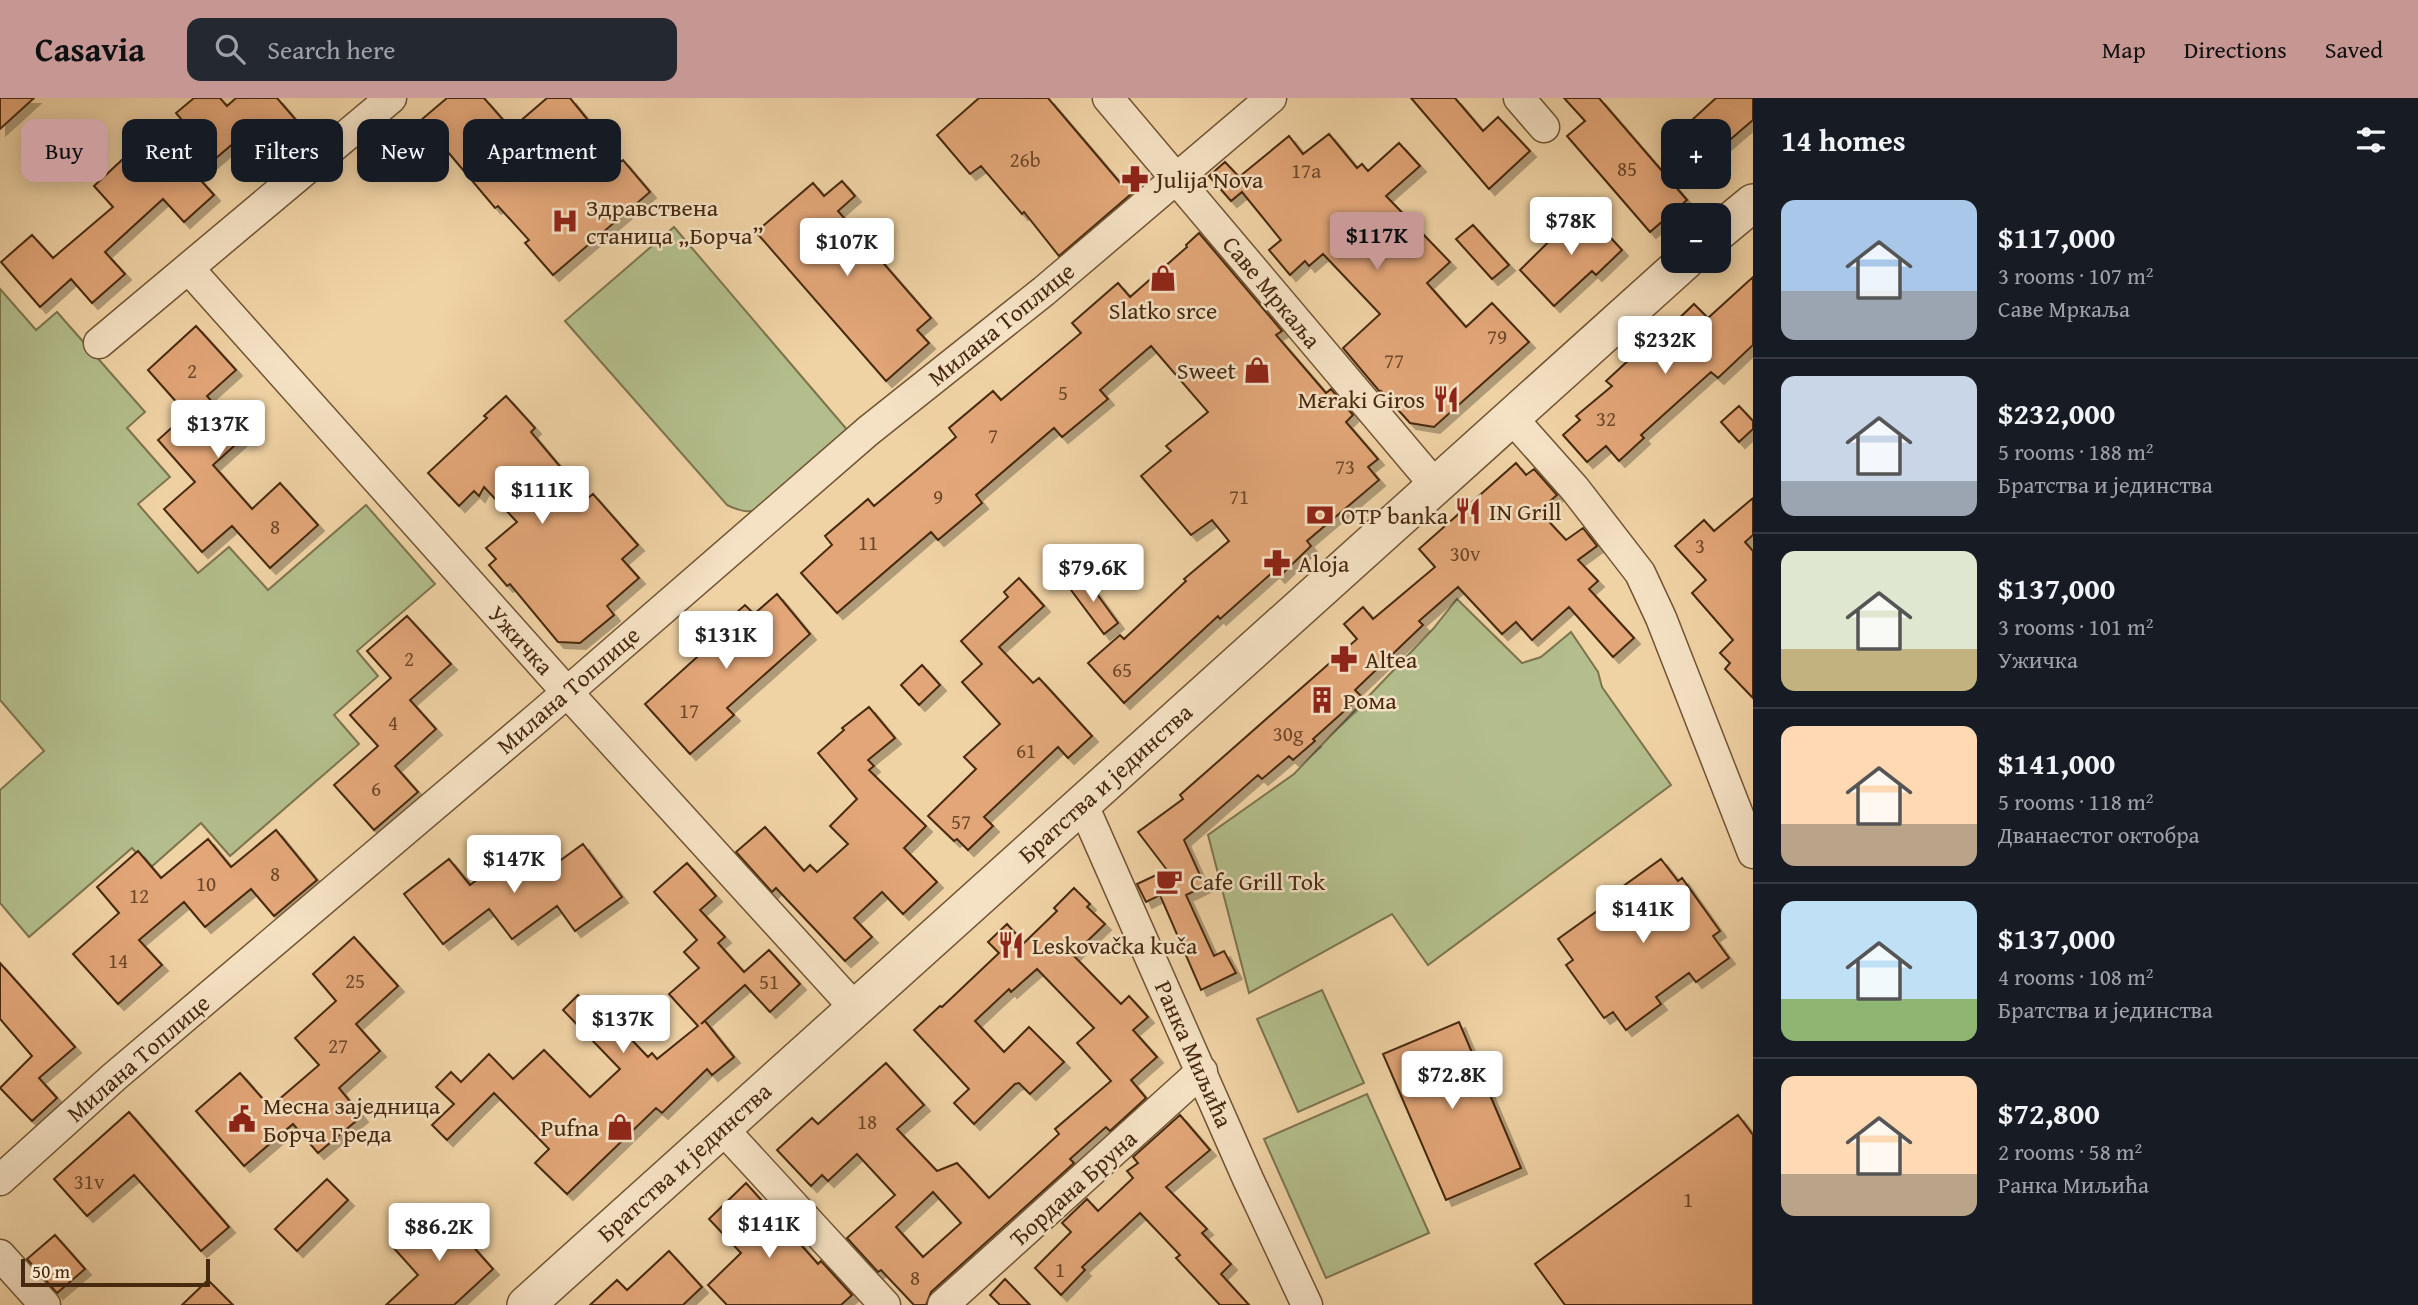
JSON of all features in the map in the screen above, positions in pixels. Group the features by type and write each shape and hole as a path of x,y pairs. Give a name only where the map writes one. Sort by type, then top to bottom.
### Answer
{"street":[{"path":"99,342 391,98"},
{"name":"Саве Мркаља","path":"1108,98 1435,485"},
{"name":"Милана Топлице","path":"5,1164 114,1077 868,431 1044,291 1271,98"},
{"path":"1519,98 1544,127"},
{"path":"1731,221 1753,203"},
{"name":"Ужичка","path":"189,269 855,1009"},
{"name":"Братства и јединства","path":"526,1305 1672,273"},
{"path":"1512,418 1575,489 1640,573 1664,625 1753,853"},
{"name":"Ранка Миљића","path":"1082,803 1202,1071 1301,1302"},
{"name":"Ђордана Бруна","path":"943,1305 1202,1071"},
{"path":"721,1127 885,1305"},
{"path":"0,1255 45,1305"}],"green space":[{"path":"674,227 849,432 761,510 744,511 727,505 565,321"},
{"path":"0,289 36,330 57,312 145,412 127,428 170,477 138,504 198,573 229,547 268,590 366,505 435,584 357,651 378,676 334,715 359,744 230,856 201,823 150,868 132,848 29,937 0,903 0,790 44,751 0,700"},
{"path":"1457,599 1522,663 1541,657 1571,632 1598,672 1602,687 1671,785 1428,965 1392,914 1249,993 1208,835 1294,774 1433,629"},
{"path":"1322,990 1364,1083 1298,1112 1257,1019"},
{"path":"1367,1094 1429,1233 1326,1278 1264,1139"}],"building":[{"path":"0,98 34,98 0,129"},
{"path":"194,98 220,98 227,106 236,98 277,98 295,119 231,119 231,145 217,157 217,119 181,119 176,113"},
{"path":"447,98 484,98 502,119 463,119 463,170 449,153 449,119 422,119"},
{"path":"547,98 570,98 587,119 523,119"},
{"path":"979,98 1048,98 1122,185 1137,173 1145,182 1059,256 1024,212 1022,214 981,166 970,174 937,135"},
{"path":"1411,98 1455,98 1483,131 1498,117 1530,151 1489,189"},
{"path":"1564,98 1599,98 1661,170 1661,189 1678,189 1687,200 1684,203 1661,203 1661,222 1650,232 1567,136 1585,121"},
{"path":"1716,98 1753,98 1753,120 1731,139 1731,119 1693,119"},
{"path":"1329,134 1357,168 1362,164 1368,171 1399,143 1420,166 1386,196 1450,262 1427,283 1466,327 1492,303 1529,342 1434,427 1410,423 1343,348 1380,314 1323,254 1309,266 1305,261 1290,275 1269,250 1281,240 1242,192 1231,201 1209,176 1225,162 1239,177 1289,136 1303,154"},
{"path":"122,160 122,182 202,182 214,195 184,222 163,199 105,252 125,274 92,303 71,279 40,307 1,262 32,235 53,258 113,207 94,186 98,182 108,182 108,173"},
{"path":"623,160 650,192 553,275 525,243 529,240 498,206 495,208 473,182 621,182"},
{"path":"842,181 855,196 838,211 931,318 917,330 929,343 886,381 756,232 813,183 824,196"},
{"path":"1583,208 1622,250 1596,275 1592,271 1554,306 1520,270"},
{"path":"1473,225 1509,265 1492,279 1456,239"},
{"path":"1199,233 1282,331 1276,335 1326,393 1331,389 1353,415 1346,422 1378,459 1368,467 1379,480 1307,541 1311,546 1279,577 1274,571 1220,619 1218,616 1124,703 1088,663 1120,635 1124,639 1186,581 1184,579 1229,541 1212,520 1191,535 1141,476 1171,451 1166,446 1208,412 1151,346 1100,390 1108,399 1062,437 1054,428 976,495 982,503 938,540 931,532 837,613 801,573 832,545 825,536 868,499 874,506 956,437 949,428 993,391 1001,400 1081,333 1072,323 1118,283 1130,297 1187,247"},
{"path":"1753,277 1753,345 1718,378 1711,372 1641,435 1644,438 1619,461 1606,446 1587,462 1563,435 1580,420 1576,416 1612,386 1606,381 1642,348 1645,351 1694,304 1708,318"},
{"path":"196,326 236,370 207,396 243,438 213,465 252,509 280,483 318,525 270,568 232,526 202,552 164,509 195,482 158,440 187,414 148,370"},
{"path":"506,396 535,428 531,432 588,498 593,494 638,545 622,559 639,578 607,606 614,615 580,643 558,642 510,584 507,586 489,565 496,559 486,548 517,522 484,487 479,496 474,491 459,506 428,473 487,418 484,416"},
{"path":"1739,406 1753,421 1753,429 1739,442 1721,422"},
{"path":"1516,463 1526,475 1534,469 1557,495 1539,511 1566,540 1583,528 1597,546 1578,560 1598,581 1589,589 1634,638 1613,657 1569,607 1532,640 1516,622 1502,634 1458,587 1419,621 1423,625 1355,690 1361,696 1313,739 1315,741 1293,760 1289,756 1262,779 1258,775 1184,840 1205,886 1186,895 1214,956 1224,951 1236,973 1201,990 1160,895 1146,902 1137,884 1167,870 1138,832 1183,799 1180,795 1357,639 1344,624 1363,607 1373,619 1435,567 1419,549"},
{"path":"1753,498 1753,535 1745,542 1753,551 1753,698 1725,669 1730,663 1720,653 1733,640 1692,593 1706,580 1675,546 1704,520 1714,531"},
{"path":"1083,575 1118,623 1104,634 1068,586"},
{"path":"1019,578 1044,606 999,647 1033,683 1039,678 1092,736 1068,758 1058,747 984,817 993,826 968,850 957,839 954,841 928,816 976,769 964,757 1000,724 962,682 982,664 961,641 1008,597 1004,592"},
{"path":"777,594 810,634 727,708 734,715 690,754 645,704 706,649 701,644 745,605 754,614"},
{"path":"407,616 451,664 410,700 436,729 395,766 418,792 374,830 334,785 378,746 350,715 391,678 367,651"},
{"path":"922,665 940,685 919,705 901,685"},
{"path":"869,707 895,738 868,760 874,766 869,770 926,826 904,848 937,882 903,914 882,892 854,918 872,937 845,961 776,888 772,892 736,852 765,827 804,871 810,865 817,872 848,844 830,826 857,799 818,753 844,730 842,728"},
{"path":"276,830 317,880 274,916 251,889 205,927 184,902 139,940 162,965 118,1004 73,954 119,913 97,887 138,851 161,878 208,839 231,867"},
{"path":"583,844 622,897 575,931 557,906 512,939 489,909 443,944 404,894 449,859 470,885 514,851 536,878"},
{"path":"1661,859 1678,881 1682,878 1720,931 1713,936 1729,958 1696,982 1689,973 1656,997 1661,1004 1626,1030 1613,1012 1604,1018 1566,965 1573,960 1558,939 1625,891 1622,887"},
{"path":"687,863 716,896 700,910 725,937 718,943 744,972 769,950 800,984 770,1012 745,985 701,1024 705,1021 734,1057 712,1075 707,1069 662,1113 656,1108 567,1194 535,1163 549,1149 494,1093 447,1140 432,1125 454,1104 436,1087 451,1072 461,1082 489,1054 513,1079 544,1050 590,1097 620,1069 563,1010 578,995 603,1021 609,1016 648,1057 652,1053 657,1059 698,1026 669,994 699,968 684,952 697,940 654,892"},
{"path":"1074,888 1090,904 1087,907 1105,924 1073,955 1121,1004 1129,996 1148,1017 1133,1030 1157,1057 1131,1080 1146,1098 1110,1131 1106,1127 1070,1159 1074,1163 931,1292 926,1305 914,1305 881,1270 878,1272 847,1238 895,1195 857,1154 828,1181 822,1175 811,1186 777,1150 812,1118 818,1124 886,1063 924,1105 897,1129 937,1171 957,1163 989,1198 1059,1134 1055,1129 1111,1081 1077,1043 1094,1028 1037,969 1011,992 1009,989 975,1021 1004,1052 1029,1027 1064,1062 1030,1094 1019,1083 1015,1084 974,1124 954,1103 969,1089 914,1030 999,953 988,942 1007,924 1024,943 1057,911 1054,908","holes":["933,1192 961,1223 923,1257 896,1227"]},
{"path":"354,937 398,986 356,1024 380,1051 339,1088 362,1116 318,1153 293,1124 244,1166 196,1111 240,1073 270,1107 319,1065 295,1038 336,1001 313,974"},
{"path":"0,963 75,1047 39,1078 57,1098 32,1121 0,1088 32,1056 0,1019"},
{"path":"1459,1022 1521,1168 1446,1200 1383,1054"},
{"path":"129,1112 229,1227 201,1251 134,1175 87,1216 54,1179"},
{"path":"1180,1115 1210,1150 1166,1187 1207,1229 1202,1233 1231,1264 1221,1274 1249,1305 1220,1305 1176,1258 1180,1255 1140,1213 1082,1267 1085,1270 1061,1295 1035,1268 1071,1232 1062,1223 1087,1199 1098,1211 1133,1178 1127,1171 1138,1163 1133,1157"},
{"path":"1738,1115 1753,1135 1753,1305 1565,1305 1535,1264"},
{"path":"327,1179 348,1200 297,1251 275,1229"},
{"path":"746,1183 818,1264 821,1261 852,1295 841,1305 727,1305 708,1285 741,1253 709,1219"},
{"path":"436,1205 493,1269 454,1305 386,1305 418,1275 392,1246"},
{"path":"55,1235 85,1269 57,1293 27,1259"},
{"path":"669,1251 702,1287 683,1305 590,1305 617,1280 627,1290"},
{"path":"1005,1279 1030,1305 1000,1305 990,1295"},
{"path":"208,1280 233,1305 182,1305"}],"place":[{"name":"Julija Nova","path":"1135,179"},
{"name":"Здравствена станица „Борча”","path":"565,221"},
{"name":"Slatko srce","path":"1163,278"},
{"name":"Sweet","path":"1257,370"},
{"name":"Mεraki Giros","path":"1446,399"},
{"name":"IN Grill","path":"1468,511"},
{"name":"OTP banka","path":"1320,515"},
{"name":"Aloja","path":"1277,563"},
{"name":"Altea","path":"1344,659"},
{"name":"Рома","path":"1322,700"},
{"name":"Cafe Grill Tok","path":"1169,881"},
{"name":"Leskovačka kuča","path":"1011,945"},
{"name":"Месна заједница Борча Греда","path":"242,1119"},
{"name":"Pufna","path":"620,1127"}]}
